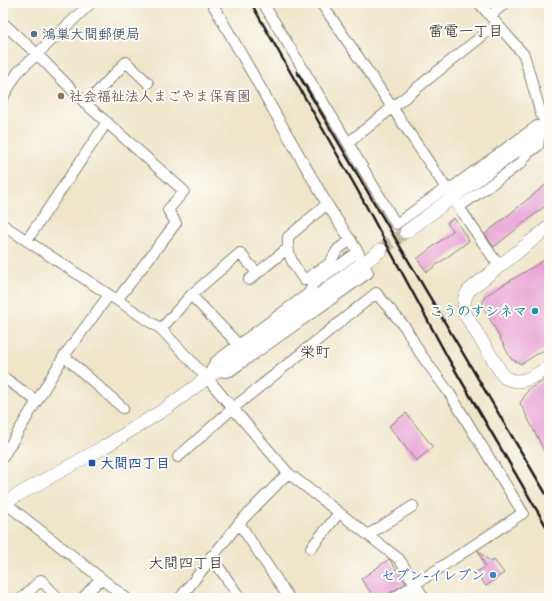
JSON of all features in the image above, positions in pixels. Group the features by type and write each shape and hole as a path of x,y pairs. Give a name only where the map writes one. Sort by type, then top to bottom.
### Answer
{"street":[{"path":"3,98 18,72 91,3"},
{"path":"212,3 327,204 351,240 364,263"},
{"path":"263,3 396,224 451,196"},
{"path":"321,3 393,107 499,266"},
{"path":"406,232 451,196 546,129 524,55 479,3"},
{"path":"490,16 505,3"},
{"path":"3,23 37,54 86,104 184,192 168,210 176,223 64,356 3,457"},
{"path":"348,143 497,24"},
{"path":"86,104 126,62 148,83"},
{"path":"27,240 107,122"},
{"path":"327,204 288,237 290,261 304,280 329,264 338,249 351,240"},
{"path":"3,225 160,329 207,378 288,473 399,558 424,598"},
{"path":"549,227 468,291 464,301 465,314 504,377 513,382 522,382 549,367"},
{"path":"249,280 288,248"},
{"path":"126,598 4,502 140,426 381,250"},
{"path":"160,329 191,295 240,253 257,273"},
{"path":"207,378 215,362 308,293 313,284 364,263"},
{"path":"178,457 232,409 376,293 405,327 420,353 450,394 523,513 394,598"},
{"path":"191,295 238,344"},
{"path":"64,356 123,408"},
{"path":"3,377 37,401"},
{"path":"180,598 211,556 239,523 288,473"},
{"path":"368,535 413,506"},
{"path":"312,548 339,513"},
{"path":"239,523 289,598"},
{"path":"211,556 240,598"},
{"path":"83,598 101,578"},
{"path":"22,598 41,580 58,598"}],"building":[{"path":"549,182 549,203 494,247 485,234"},
{"path":"454,218 469,241 427,272 417,259 453,231 447,223"},
{"path":"549,257 549,347 521,364 511,359 482,304 485,296"},
{"path":"549,378 549,460 520,403 529,389"},
{"path":"406,413 433,447 416,461 389,426"},
{"path":"478,550 490,562 494,560 504,573 486,586 476,572 485,567"},
{"path":"389,559 406,583 390,593 387,598 375,598 361,579"}],"tunnel":[{"path":"381,250 406,232"}],"railway":[{"path":"251,3 358,191 448,358 549,531"},
{"path":"297,72 549,499"}],"place":[{"name":"鴻巣大間郵便局","path":"34,34"},
{"name":"社会福祉法人まごやま保育園","path":"61,96"},
{"name":"こうのすシネマ","path":"535,311"},
{"name":"大間四丁目","path":"92,463"},
{"name":"セブン-イレブン","path":"493,575"}],"district":[{"name":"雷電一丁目","path":"466,31"},
{"name":"栄町","path":"315,352"},
{"name":"大間四丁目","path":"186,563"}]}
